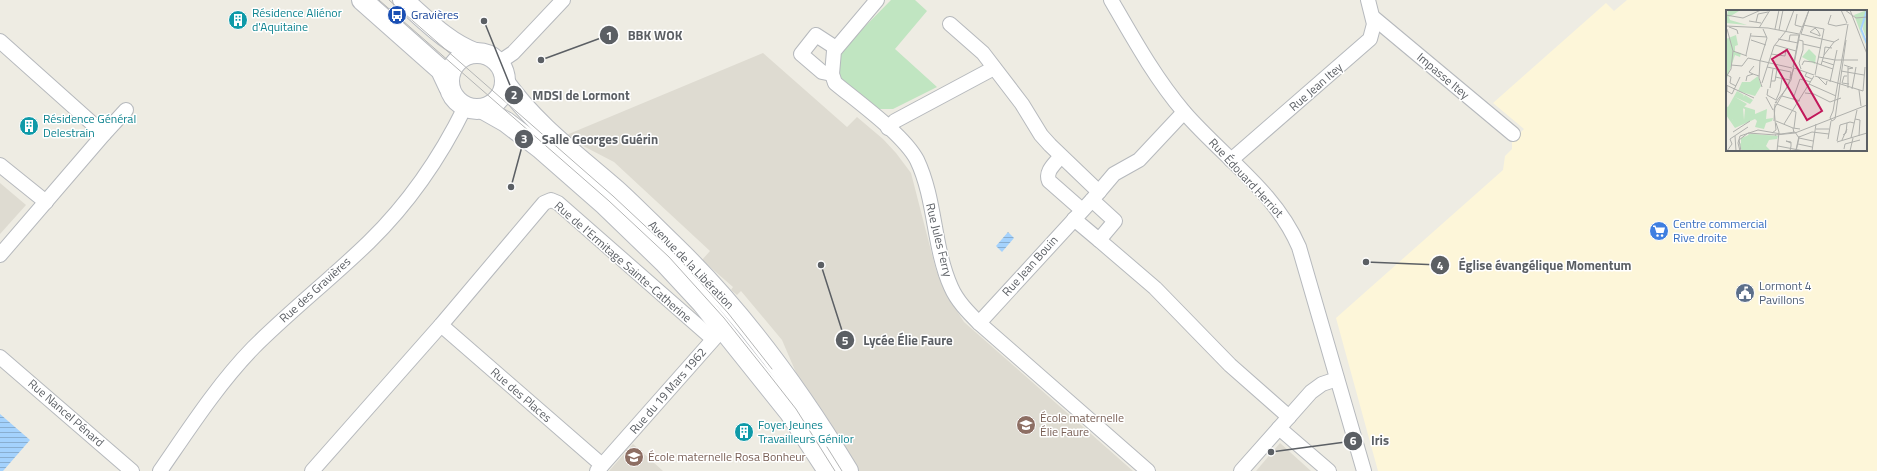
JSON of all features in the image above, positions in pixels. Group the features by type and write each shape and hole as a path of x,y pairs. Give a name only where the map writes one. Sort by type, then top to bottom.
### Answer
{"street":[{"path":"362,0 441,70 455,98 474,108 495,103 500,97 505,83 502,69 498,63 492,57 461,48 403,0"},
{"path":"498,63 513,53 563,0"},
{"path":"836,48 816,35 801,54 822,72 832,74 834,51 877,0"},
{"name":"Rue Édouard Herriot","path":"1111,0 1148,63 1184,112 1276,207 1293,233 1299,247 1364,471"},
{"name":"Rue Jean Itey","path":"1231,160 1366,44 1374,31 1374,18 1368,0"},
{"name":"Impasse Itey","path":"1374,18 1513,134"},
{"path":"950,24 983,53 1022,104 1041,135 1060,157 1087,205 1099,240 1155,288 1230,365 1289,417"},
{"path":"0,41 104,134"},
{"path":"449,87 450,73 453,66 466,55 474,53"},
{"path":"888,128 895,121 994,68"},
{"name":"Rue Jules Ferry","path":"832,74 835,83 888,128 916,159 926,187 943,267 951,289 966,309 978,323 1148,471"},
{"name":"Avenue de la Libération","path":"505,83 521,106 618,192 677,249 738,314 754,333 800,397 848,471"},
{"name":"Avenue de la Libération","path":"474,108 506,122 540,148 605,205 664,262 702,303 718,334 790,414 828,471"},
{"name":"Rue des Gravières","path":"160,471 195,420 252,350 292,310 368,243 395,214 474,108"},
{"path":"0,255 126,110"},
{"name":"Rue Jean Bouin","path":"978,323 1114,174 1139,160 1184,112"},
{"path":"1060,157 1048,171 1047,177 1049,181 1115,221 1099,240"},
{"path":"0,165 46,202"},
{"name":"Rue de l'Ermitage Sainte-Catherine","path":"441,325 544,203 551,200 558,203 718,334"},
{"path":"312,471 441,325"},
{"name":"Rue des Places","path":"441,325 600,468"},
{"name":"Rue du 19 Mars 1962","path":"600,468 718,334"},
{"name":"Rue Nancel Pénard","path":"0,357 132,471"},
{"path":"1241,471 1311,392 1322,384 1337,379"},
{"path":"1279,428 1329,471"}],"shaded area":[{"path":"1627,0 1877,0 1877,471 1378,471 1336,318 1503,170 1505,156 1512,149 1512,141 1524,129 1493,103 1606,3 1614,11"},
{"path":"763,53 847,127 857,117 883,139 896,153 911,173 936,270 948,297 964,322 1133,471 857,471 797,375 782,340 741,291 737,295 731,290 733,287 702,260 710,251 614,162 564,136"},
{"path":"0,183 26,205 0,234"},
{"path":"1280,443 1311,471 1256,471"},
{"name":"École maternelle Rosa Bonheur","path":"633,444 663,471 609,471"}],"green space":[{"path":"891,0 915,0 927,11 895,49 937,87 893,109 874,109 846,86 836,69 839,53"}],"water":[{"path":"1008,232 1014,238 1002,252 996,246"},
{"path":"0,414 30,440 3,471 0,471"}],"tram line":[{"path":"379,0 609,201 669,257 724,318 796,409 835,471"},
{"path":"389,0 613,196 673,252 728,313 772,369"},
{"path":"827,447 842,471"}],"place":[{"name":"Gravières","path":"397,15"},
{"name":"Résidence Aliénor d'Aquitaine","path":"238,20"},
{"name":"MDSI de Lormont","path":"484,21"},
{"name":"BBK WOK","path":"541,60"},
{"name":"Résidence Général Delestrain","path":"29,126"},
{"name":"Salle Georges Guérin","path":"511,187"},
{"name":"Centre commercial Rive droite","path":"1659,231"},
{"name":"Église évangélique Momentum","path":"1366,262"},
{"name":"Lycée Élie Faure","path":"821,265"},
{"name":"Lormont 4 Pavillons","path":"1745,293"},
{"name":"École maternelle Élie Faure","path":"1026,425"},
{"name":"Foyer Jeunes Travailleurs Génilor","path":"744,432"},
{"name":"Iris","path":"1271,452"},
{"name":"École maternelle Rosa Bonheur","path":"634,457"}]}
